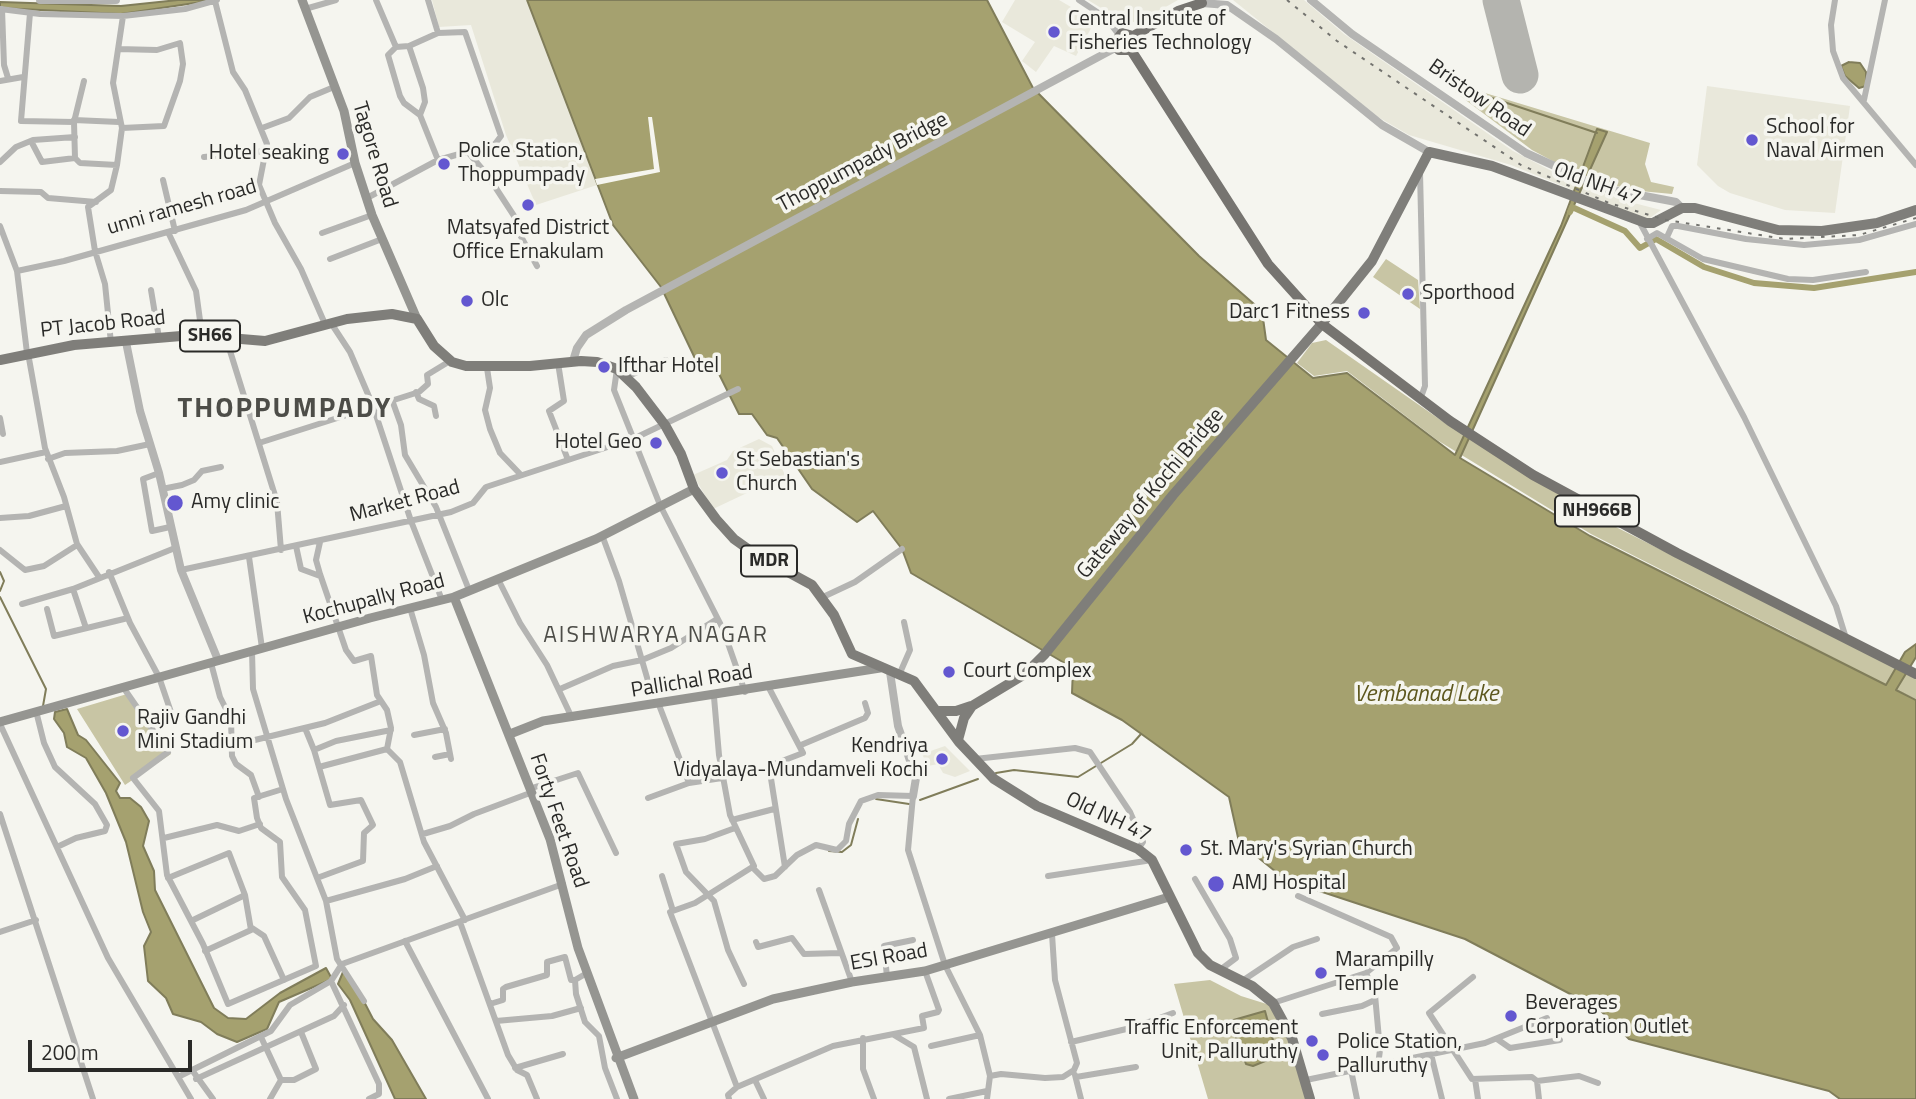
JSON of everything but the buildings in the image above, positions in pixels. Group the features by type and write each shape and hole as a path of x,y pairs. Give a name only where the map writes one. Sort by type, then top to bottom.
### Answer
{"highway":[{"name":"Old NH 47","path":"1133,36 1171,14 1200,2"},
{"path":"1128,33 1133,36 1135,45 1131,50 1125,52 1117,47 1119,35 1128,33"},
{"name":"NH966B","path":"1131,50 1268,264 1322,324 1474,438 1587,506 1845,635 1914,673"}],"main road":[{"name":"Tagore Road","path":"304,5 344,111 355,163 372,215 416,319"},
{"path":"1322,324 1372,261 1429,152"},
{"name":"Old NH 47","path":"1429,152 1492,166 1639,221 1653,223 1682,208"},
{"path":"1682,208 1695,208 1778,230 1803,232 1856,227 1916,210"},
{"name":"PT Jacob Road","path":"0,360 74,345 202,335 265,341 328,324 392,314 416,319"},
{"path":"416,319 434,346 450,360"},
{"name":"Gateway of Kochi Bridge","path":"972,706 1025,674 1044,655 1173,495 1322,324"},
{"name":"MDR","path":"450,360 466,366 487,368 573,361 597,362 617,369 664,425 681,454 694,489 734,539 812,585 822,597 852,654 914,681 958,740"},
{"name":"Kochupally Road","path":"36,711 454,597 601,536 694,489"},
{"name":"Forty Feet Road","path":"454,597 550,838 587,973 616,1058 634,1099"},
{"name":"Pallichal Road","path":"510,734 543,722 890,672"},
{"path":"938,711 956,711 972,706"},
{"path":"948,725 972,706"},
{"path":"958,740 964,718 972,706"},
{"path":"0,723 36,711"},
{"name":"Old NH 47","path":"958,740 994,779 1037,806 1138,849 1152,860 1198,953 1273,1003 1292,1038 1310,1099"},
{"name":"ESI Road","path":"616,1058 774,999 852,982 925,971 1169,897"}],"street":[{"path":"40,0 116,0"},
{"path":"8,78 2,65 1,9 123,16 185,9 216,0 233,72 262,128 267,144 259,185 328,324 350,352 373,406 411,521 442,600"},
{"path":"304,5 336,0"},
{"path":"376,0 396,47"},
{"path":"428,0 438,33"},
{"path":"1079,0 1106,18 1119,35"},
{"name":"Bristow Road","path":"1311,0 1352,34 1526,153 1577,178 1626,194 1676,202 1682,208"},
{"path":"1835,0 1831,24 1835,60 1843,78 1916,165"},
{"path":"1864,100 1885,0"},
{"name":"Old NH 47","path":"1200,2 1227,5 1276,38 1382,125 1429,152"},
{"path":"30,12 21,121 164,125 180,81 183,64 180,43 157,50 118,49"},
{"path":"111,343 105,284 95,251 88,207 111,190 117,165 120,125 113,83 123,16"},
{"path":"367,198 438,160 495,144 501,136 465,32 438,33 409,46 396,47 388,55 400,96 404,103 420,115 438,160"},
{"path":"409,46 423,88 425,102 420,115"},
{"name":"Thoppumpady Bridge","path":"573,361 577,348 586,335 626,310 1117,47"},
{"path":"0,81 23,77"},
{"path":"84,81 74,121 75,158 80,163 117,165"},
{"path":"262,128 289,118 310,97 334,88"},
{"path":"0,162 16,147 31,141 75,137"},
{"path":"31,141 42,162 75,158"},
{"path":"204,157 264,151"},
{"path":"468,152 488,176 518,222 518,232 537,266"},
{"name":"unni ramesh road","path":"17,271 171,231 267,202 355,163"},
{"path":"1420,172 1425,386 1420,400"},
{"path":"163,180 171,231 197,291 202,335"},
{"path":"240,186 259,185"},
{"path":"0,191 41,192 48,198 96,202"},
{"path":"322,233 372,215"},
{"path":"1639,221 1672,278 1744,417 1836,606 1845,635"},
{"path":"1667,237 1672,226 1678,226 1746,239 1804,245 1859,240 1916,224"},
{"path":"0,226 17,271 27,353 47,455 78,545 99,577"},
{"path":"1647,239 1657,233 1703,259 1767,276 1813,281 1866,272"},
{"path":"330,259 382,239"},
{"path":"151,290 159,338"},
{"path":"226,338 276,502 281,550"},
{"path":"127,342 181,570 215,661 220,696 230,719 230,746 236,764 251,775 259,797"},
{"path":"259,443 416,392 428,384 427,375 450,360"},
{"path":"626,377 666,360"},
{"path":"558,363 564,401 549,411 568,460"},
{"path":"487,368 490,388 485,410 490,429 500,453 521,475"},
{"path":"617,369 614,390 660,505 690,560 717,619 745,692"},
{"name":"Market Road","path":"181,570 439,515 473,503 486,487 635,438 738,389"},
{"path":"416,392 419,399 434,406 436,416"},
{"path":"392,400 401,425 405,455 439,515 469,590"},
{"path":"0,418 3,434"},
{"path":"0,462 65,453 117,451 150,444"},
{"path":"162,489 182,485 194,480 202,471 221,467"},
{"path":"159,473 143,479 152,531 170,527"},
{"path":"0,518 29,516 66,506"},
{"path":"601,536 648,681"},
{"path":"320,542 316,560 320,576 354,661 371,656 377,695 387,710 391,730 387,749"},
{"path":"0,550 25,570 44,566 78,545"},
{"path":"296,547 301,569 320,576"},
{"path":"22,604 73,589 109,572 175,548"},
{"path":"822,597 855,582 902,549"},
{"path":"248,557 262,648"},
{"path":"109,572 128,618 159,677 174,721"},
{"path":"498,579 559,689 572,718"},
{"path":"73,589 86,628"},
{"path":"410,608 424,655 433,704 445,729 450,756 435,757"},
{"path":"47,609 54,636 128,618"},
{"path":"559,689 613,666 642,660 671,648 717,619"},
{"path":"904,622 910,650 890,672 898,726 916,778 908,850 945,965 980,1035 990,1076 987,1095 949,1099"},
{"path":"252,651 253,689 283,789 326,901 337,959 364,1000"},
{"path":"123,687 168,752 132,778 159,811 169,878 228,1004 316,967 305,909 282,877 280,842 260,824 254,798 283,789"},
{"path":"769,688 801,745 802,755 769,766 785,867"},
{"path":"713,696 722,778 732,820 752,867 764,879 775,876 797,855 816,845 822,844 830,850 842,847 852,815 861,801 878,795 913,801"},
{"path":"230,746 306,728 381,701"},
{"path":"801,745 865,718 868,713 865,703"},
{"path":"659,705 689,783"},
{"path":"36,711 51,760 61,774 95,804 107,825 105,831 76,838 57,847"},
{"path":"0,723 108,958 191,1099"},
{"path":"306,728 330,805 361,800 373,825 364,833 363,861 317,878"},
{"path":"414,736 445,729"},
{"path":"314,750 335,741 391,730"},
{"path":"975,759 1075,748 1090,752 1130,812 1143,842 1138,849"},
{"path":"319,767 387,749"},
{"path":"387,749 400,762 423,834 462,921 515,1068 527,1075 537,1099"},
{"path":"423,834 450,826 578,773 616,853"},
{"path":"648,798 689,783 722,778"},
{"path":"732,820 774,809"},
{"path":"0,814 93,1099"},
{"path":"164,838 217,825 239,831 260,824"},
{"path":"736,828 705,839 676,844 686,872 714,901 728,950 744,984"},
{"path":"169,878 229,853 245,895 252,928 264,936 284,980"},
{"path":"1048,876 1152,860"},
{"path":"326,901 405,879 437,866"},
{"path":"737,1087 670,912 707,895 752,867"},
{"path":"662,876 673,911"},
{"path":"1195,879 1230,939 1236,958 1220,970"},
{"path":"178,1077 271,1031 289,1004 332,979 341,966 563,884"},
{"path":"819,890 852,982"},
{"path":"191,922 245,895"},
{"path":"1273,1003 1366,973 1397,948 1391,937 1298,896"},
{"path":"0,932 36,920"},
{"path":"205,951 252,928"},
{"path":"1052,934 1055,980 1077,1063 1075,1073 1081,1099"},
{"path":"756,942 758,947 792,938 804,954 840,953"},
{"path":"1242,981 1293,947 1317,939"},
{"path":"887,977 884,946 913,940"},
{"path":"405,942 446,1013 488,1099"},
{"path":"490,1004 503,1000 503,989 506,987 547,975 547,962 565,957 571,980 575,980"},
{"path":"729,1099 728,1095 737,1087 833,1046 924,1028 922,1016 938,1012 936,997 925,971"},
{"path":"575,980 587,973"},
{"path":"1366,973 1376,1000 1378,1065"},
{"path":"1473,977 1429,1013 1472,1079 1532,1077 1537,1081 1539,1099"},
{"path":"332,979 379,1084 379,1094 369,1099"},
{"path":"575,980 580,1008 589,1028 599,1036 605,1068 617,1099"},
{"path":"1322,1014 1376,1000"},
{"path":"196,1079 334,1016 344,1005"},
{"path":"496,1021 552,1016 580,1008"},
{"path":"1071,1042 1135,1027 1173,1013"},
{"path":"1306,1080 1497,1039 1547,1018"},
{"path":"281,1080 294,1080 316,1069 301,1031"},
{"path":"894,1035 914,1047 927,1099"},
{"path":"932,1046 980,1035"},
{"path":"261,1037 281,1080"},
{"path":"863,1038 863,1069 874,1099"},
{"path":"1497,1039 1510,1048 1560,1040"},
{"path":"515,1068 564,1054"},
{"path":"1431,1054 1442,1099"},
{"path":"990,1076 1001,1074 1063,1077 1075,1073 1136,1067"},
{"path":"192,1070 213,1099"},
{"path":"1351,1070 1357,1099"},
{"path":"1537,1081 1579,1076 1598,1083"},
{"path":"1475,1079 1478,1099"},
{"path":"270,1099 281,1080"},
{"path":"755,1080 764,1099"}],"shaded area":[{"path":"432,0 527,0 597,185 536,205 506,135 471,25 439,27"},
{"name":"Central Insitute of Fisheries Technology","path":"1015,0 1059,0 1095,21 1076,56 1054,46 1036,72 1022,61 1035,42 1002,22"},
{"path":"1088,0 1178,0 1139,22 1124,22"},
{"path":"1233,0 1304,0 1344,34 1513,151 1571,181 1626,201 1661,210 1647,220 1511,165 1409,135 1378,117"},
{"path":"1455,79 1485,93 1650,143 1645,164 1651,182 1674,187 1672,194 1630,190 1575,173 1532,150 1455,92"},
{"name":"School for Naval Airmen","path":"1707,86 1850,106 1835,213 1785,210 1730,193 1718,186 1697,165"},
{"name":"Sporthood","path":"1386,259 1418,280 1420,309 1373,277"},
{"path":"1326,340 1442,421 1600,519 1916,678 1916,699 1818,652 1796,638 1591,534 1437,440 1347,371 1314,376 1297,363 1312,343"},
{"path":"759,439 772,446 785,475 713,509 693,475 727,460 733,451"},
{"name":"Rajiv Gandhi Mini Stadium","path":"127,694 171,754 125,785 77,709"},
{"name":"Kendriya Vidyalaya-Mundamveli Kochi","path":"945,746 970,771 955,777 943,773 938,764 928,766 922,754"},
{"path":"1210,980 1241,996 1273,1006 1282,1022 1311,1099 1208,1099 1174,984"}],"water":[{"path":"178,0 215,0 121,14 0,8 0,2 121,6"},
{"name":"Vembanad Lake","path":"527,0 987,0 1033,88 1199,256 1262,311 1266,340 1313,378 1347,373 1455,455 1561,226 1597,129 1607,132 1460,458 1590,536 1886,685 1905,652 1916,644 1916,657 1896,690 1916,700 1916,1099 1840,1099 1829,1091 1629,1039 1599,1009 1465,939 1286,880 1239,842 1229,797 1122,720 1072,693 1073,668 911,573 902,549 873,511 857,522 812,489 777,438 767,435 752,414 739,414 717,370 701,371 661,287 613,225"},
{"path":"1849,62 1860,63 1866,72 1866,86 1859,88 1845,76 1841,66"},
{"path":"67,709 78,735 86,740 120,783 116,791 120,798 130,798 141,807 149,821 143,846 154,871 155,890 214,1008 228,1018 246,1019 280,993 326,968 332,979 279,1002 267,1029 237,1042 217,1034 201,1022 173,1014 166,998 148,981 144,946 151,932 143,912 126,842 106,793 86,758 67,747 64,733 54,719 55,712"},
{"path":"343,972 357,988 373,1019 392,1040 426,1099 395,1099 350,1000 338,984"},
{"path":"1265,1011 1274,1053 1270,1059 1253,1066 1246,1064 1230,1021"}],"pier":[{"path":"648,117 652,117 660,172 597,185 595,179 654,169"}],"waterway":[{"path":"1462,88 1597,133"},
{"path":"1570,212 1572,207 1625,231 1640,248 1656,239 1704,267 1754,283 1814,288 1916,272"},
{"path":"0,572 4,581 0,591"},
{"path":"0,597 46,689 43,706"},
{"path":"996,773 1014,770 1078,777 1132,744 1141,734"},
{"path":"920,800 978,779"},
{"path":"876,799 909,804"},
{"path":"829,851 842,852 851,845 858,819"}],"runway":[{"path":"1501,0 1520,75"}],"railway":[{"path":"1287,0 1337,41 1521,165 1609,203 1666,220 1785,239 1859,235 1916,218"}],"place":[{"name":"Central Insitute of Fisheries Technology","path":"1054,32"},
{"name":"School for Naval Airmen","path":"1752,140"},
{"name":"Hotel seaking","path":"343,154"},
{"name":"Police Station, Thoppumpady","path":"444,164"},
{"name":"Matsyafed District Office Ernakulam","path":"528,205"},
{"name":"Sporthood","path":"1408,294"},
{"name":"Olc","path":"467,301"},
{"name":"Darc1 Fitness","path":"1364,313"},
{"name":"Ifthar Hotel","path":"604,367"},
{"name":"Hotel Geo","path":"656,443"},
{"name":"St Sebastian's Church","path":"722,473"},
{"name":"Amy clinic","path":"175,503"},
{"name":"Court Complex","path":"949,672"},
{"name":"Rajiv Gandhi Mini Stadium","path":"123,731"},
{"name":"Kendriya Vidyalaya-Mundamveli Kochi","path":"942,759"},
{"name":"St. Mary's Syrian Church","path":"1186,850"},
{"name":"AMJ Hospital","path":"1216,884"},
{"name":"Marampilly Temple","path":"1321,973"},
{"name":"Beverages Corporation Outlet","path":"1511,1016"},
{"name":"Traffic Enforcement Unit, Palluruthy","path":"1312,1041"},
{"name":"Police Station, Palluruthy","path":"1323,1055"}],"district":[{"name":"THOPPUMPADY","path":"285,410"},
{"name":"AISHWARYA NAGAR","path":"656,636"}]}
